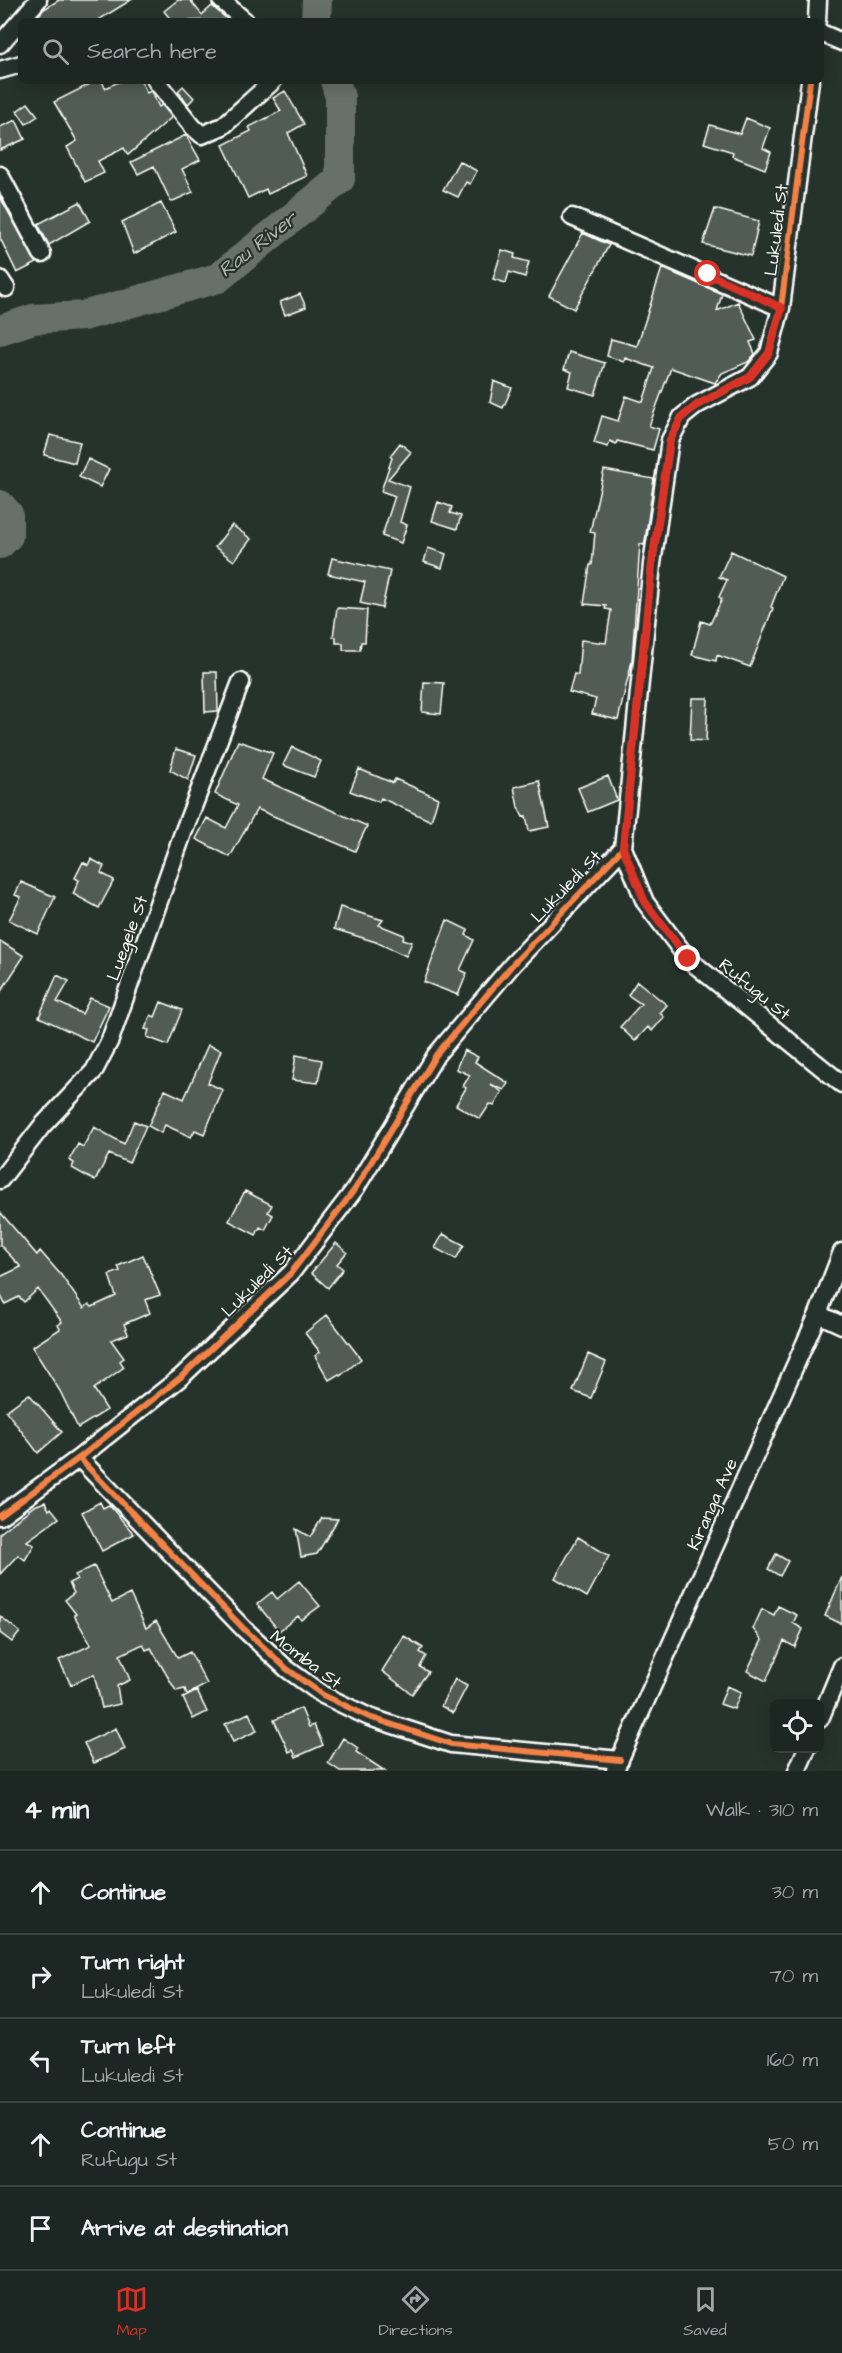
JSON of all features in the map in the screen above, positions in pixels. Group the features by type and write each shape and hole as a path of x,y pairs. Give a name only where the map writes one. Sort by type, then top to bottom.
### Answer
{"street":[{"path":"22,18 38,0"},
{"path":"221,0 242,18"},
{"path":"817,18 818,0"},
{"path":"0,44 18,23"},
{"path":"824,34 842,42"},
{"path":"0,70 18,65"},
{"path":"158,84 202,135 223,126 270,84"},
{"name":"Lukuledi St","path":"0,1516 79,1458 181,1377 291,1273 355,1189 436,1055 513,964 623,848 652,564 670,440 682,417 697,405 750,377 769,353 782,308 810,84"},
{"path":"0,175 42,254"},
{"path":"572,217 782,308"},
{"name":"Luegele St","path":"0,1180 42,1126 94,1071 110,1040 183,833 241,682"},
{"name":"Rufugu St","path":"623,848 645,902 688,959 842,1084"},
{"name":"Kiranga Ave","path":"617,1766 818,1314 842,1252"},
{"path":"818,1314 842,1325"},
{"name":"Momba St","path":"79,1458 244,1629 287,1669 323,1695 369,1717 451,1744 617,1766"},
{"path":"824,1707 842,1666"},
{"path":"797,1771 805,1753"}],"building":[{"path":"59,0 131,0 102,18 36,18 44,9"},
{"path":"178,0 190,0 202,15 212,6 226,18 170,18 164,11"},
{"path":"90,84 103,84 105,88 114,84 142,84 147,93 151,91 159,107 162,105 172,117 128,155 124,148 98,161 104,173 85,182 67,147 77,141 54,102"},
{"path":"183,86 194,98 188,104 178,91"},
{"path":"285,91 304,124 288,133 307,176 268,194 266,189 248,198 223,145 251,131 249,127 281,111 273,98"},
{"path":"28,103 38,116 26,124 17,111"},
{"path":"746,118 770,128 763,148 771,152 765,169 732,156 733,152 704,143 710,125 740,134"},
{"path":"16,120 25,139 0,150 0,127"},
{"path":"186,135 200,160 182,169 193,192 171,202 154,166 138,174 131,162"},
{"path":"459,161 477,171 470,184 466,182 458,197 443,190"},
{"path":"0,197 37,263 17,273 0,238"},
{"path":"80,202 90,221 49,245 38,224"},
{"path":"161,203 176,232 134,254 122,222"},
{"path":"715,209 759,221 751,256 703,244"},
{"path":"583,233 609,245 574,309 549,296"},
{"path":"502,250 515,254 514,258 529,262 525,277 509,272 506,283 493,279"},
{"path":"662,268 722,294 717,311 738,302 756,340 750,342 755,354 748,362 722,373 715,383 671,368 649,426 659,429 653,450 617,441 616,444 610,441 608,447 594,443 602,416 618,421 626,396 643,402 654,368 625,358 624,362 607,356 611,339 637,346"},
{"path":"300,294 306,307 285,315 280,302"},
{"path":"569,352 605,363 595,395 568,387 572,372 564,369"},
{"path":"494,381 512,388 503,408 490,402"},
{"path":"50,435 80,442 75,463 44,455"},
{"path":"400,443 411,452 388,479 410,487 400,522 407,525 401,543 382,536 395,496 381,491 392,458 390,456"},
{"path":"88,459 109,469 100,487 79,477"},
{"path":"604,470 654,479 645,541 644,545 640,544 632,661 618,720 592,714 596,699 569,692 574,674 578,675 581,640 606,643 611,610 605,609 606,606 584,604 590,565 592,565 595,533 590,532"},
{"path":"438,502 452,507 450,513 461,516 457,529 432,521"},
{"path":"232,525 251,539 234,561 215,547"},
{"path":"428,548 446,554 442,568 424,562"},
{"path":"731,551 783,576 750,667 717,655 716,661 692,655 701,621 710,624 722,599 719,597 727,580 719,577"},
{"path":"332,558 390,571 382,608 360,603 365,582 328,574"},
{"path":"337,608 367,610 365,642 361,642 360,650 343,650 343,643 336,643 336,637 333,637"},
{"path":"204,672 217,672 218,711 205,712"},
{"path":"424,682 444,683 441,714 422,712"},
{"path":"692,698 708,698 706,741 690,740"},
{"path":"238,741 273,753 262,779 367,826 355,851 257,809 230,857 196,839 207,818 226,828 238,805 215,794"},
{"path":"292,747 321,761 314,777 283,765"},
{"path":"176,749 196,755 188,780 170,770"},
{"path":"359,769 393,783 395,779 438,798 431,821 381,798 379,802 350,791"},
{"path":"608,776 617,800 588,812 578,788"},
{"path":"539,781 549,827 529,831 526,816 523,817 518,807 514,787"},
{"path":"91,859 104,866 101,873 114,880 99,908 73,894 79,880 75,878 83,862 88,865"},
{"path":"21,882 55,897 38,934 9,920 21,897 15,895"},
{"path":"340,907 383,920 379,925 404,935 403,939 412,942 406,956 376,942 334,929"},
{"path":"447,920 468,930 466,935 474,940 460,970 467,973 458,995 424,982"},
{"path":"0,941 24,956 0,993"},
{"path":"57,975 69,981 57,1002 82,1014 90,998 109,1006 92,1042 39,1017"},
{"path":"637,981 667,1005 660,1013 664,1017 652,1031 648,1027 635,1041 620,1027 641,1004 628,995"},
{"path":"161,1002 182,1010 168,1045 147,1037 149,1030 145,1029 151,1015 155,1017"},
{"path":"208,1045 221,1050 208,1083 223,1090 204,1134 195,1130 191,1137 165,1125 161,1133 148,1126 165,1090 184,1099"},
{"path":"464,1050 478,1057 475,1062 508,1083 504,1090 490,1084 502,1092 494,1106 490,1104 480,1119 456,1105 466,1088 463,1086 470,1075 456,1069"},
{"path":"296,1055 322,1060 318,1083 292,1080"},
{"path":"134,1121 146,1126 129,1163 109,1154 95,1181 72,1168 74,1163 69,1160 78,1144 83,1147 94,1127 124,1144"},
{"path":"245,1191 272,1205 268,1212 273,1215 265,1230 260,1227 256,1235 229,1221"},
{"path":"0,1212 37,1255 40,1251 61,1275 84,1308 89,1304 92,1307 116,1296 109,1275 120,1271 118,1266 143,1255 160,1295 145,1300 150,1313 124,1324 128,1334 111,1340 124,1358 120,1361 124,1367 94,1389 107,1410 78,1428 60,1391 32,1347 60,1329 58,1325 62,1322 38,1289 24,1302 19,1297 5,1304 0,1294 0,1277 21,1267 0,1245"},
{"path":"443,1234 464,1245 456,1259 435,1248"},
{"path":"336,1243 347,1252 337,1264 343,1269 328,1288 311,1273"},
{"path":"327,1315 361,1359 340,1376 339,1374 329,1380 315,1356 320,1352 305,1333"},
{"path":"588,1354 606,1362 591,1398 573,1391"},
{"path":"29,1394 62,1432 38,1453 6,1411"},
{"path":"45,1502 49,1510 51,1508 59,1518 27,1541 34,1545 25,1560 18,1555 0,1574 0,1533 34,1506"},
{"path":"100,1502 103,1508 109,1505 134,1534 102,1551 82,1512"},
{"path":"322,1518 338,1519 317,1554 301,1557 296,1529 310,1537"},
{"path":"578,1537 609,1556 587,1597 555,1578"},
{"path":"776,1554 788,1561 780,1576 768,1569"},
{"path":"94,1566 112,1603 130,1594 146,1628 156,1621 178,1658 190,1652 207,1684 187,1695 185,1689 176,1691 151,1648 146,1650 143,1644 120,1655 130,1680 117,1686 120,1704 102,1708 94,1674 71,1685 59,1660 91,1645 74,1615 76,1614 65,1600 74,1593 69,1583 77,1579 75,1575"},
{"path":"842,1577 842,1624 825,1616"},
{"path":"299,1581 320,1606 301,1620 298,1616 279,1631 257,1604 272,1592 277,1599"},
{"path":"778,1606 797,1615 793,1623 803,1629 795,1647 784,1641 766,1681 747,1671 762,1640 753,1629 762,1609 774,1615"},
{"path":"0,1616 20,1632 12,1642 0,1633"},
{"path":"404,1636 423,1648 420,1652 426,1656 420,1667 428,1672 412,1694 382,1671"},
{"path":"455,1679 467,1686 453,1713 441,1706"},
{"path":"727,1686 741,1692 734,1709 720,1704"},
{"path":"197,1691 207,1712 193,1719 183,1698"},
{"path":"301,1708 309,1727 314,1725 323,1745 296,1757 293,1750 289,1752 274,1720"},
{"path":"249,1713 257,1731 233,1742 225,1724"},
{"path":"116,1728 125,1749 94,1763 84,1743"},
{"path":"343,1738 358,1748 356,1752 385,1771 340,1771 328,1763"}],"waterway":[{"name":"Rau River","path":"316,18 317,0"},
{"name":"Rau River","path":"0,330 33,319 83,316 218,278 340,179 340,97 336,84"},
{"name":"Rau River","path":"0,505 8,514 8,536 0,544"}],"cycle path":[{"path":"0,1516 79,1458 181,1377 291,1273 355,1189 436,1055 513,964 623,848 652,564 670,440 682,417 697,405 750,377 769,353 781,308 810,84"},
{"path":"79,1458 244,1629 287,1669 323,1695 369,1717 451,1744 620,1760"}],"route":[{"path":"688,959 645,902 623,848 652,564 670,440 682,417 697,405 750,377 769,353 782,308 708,274"}]}
